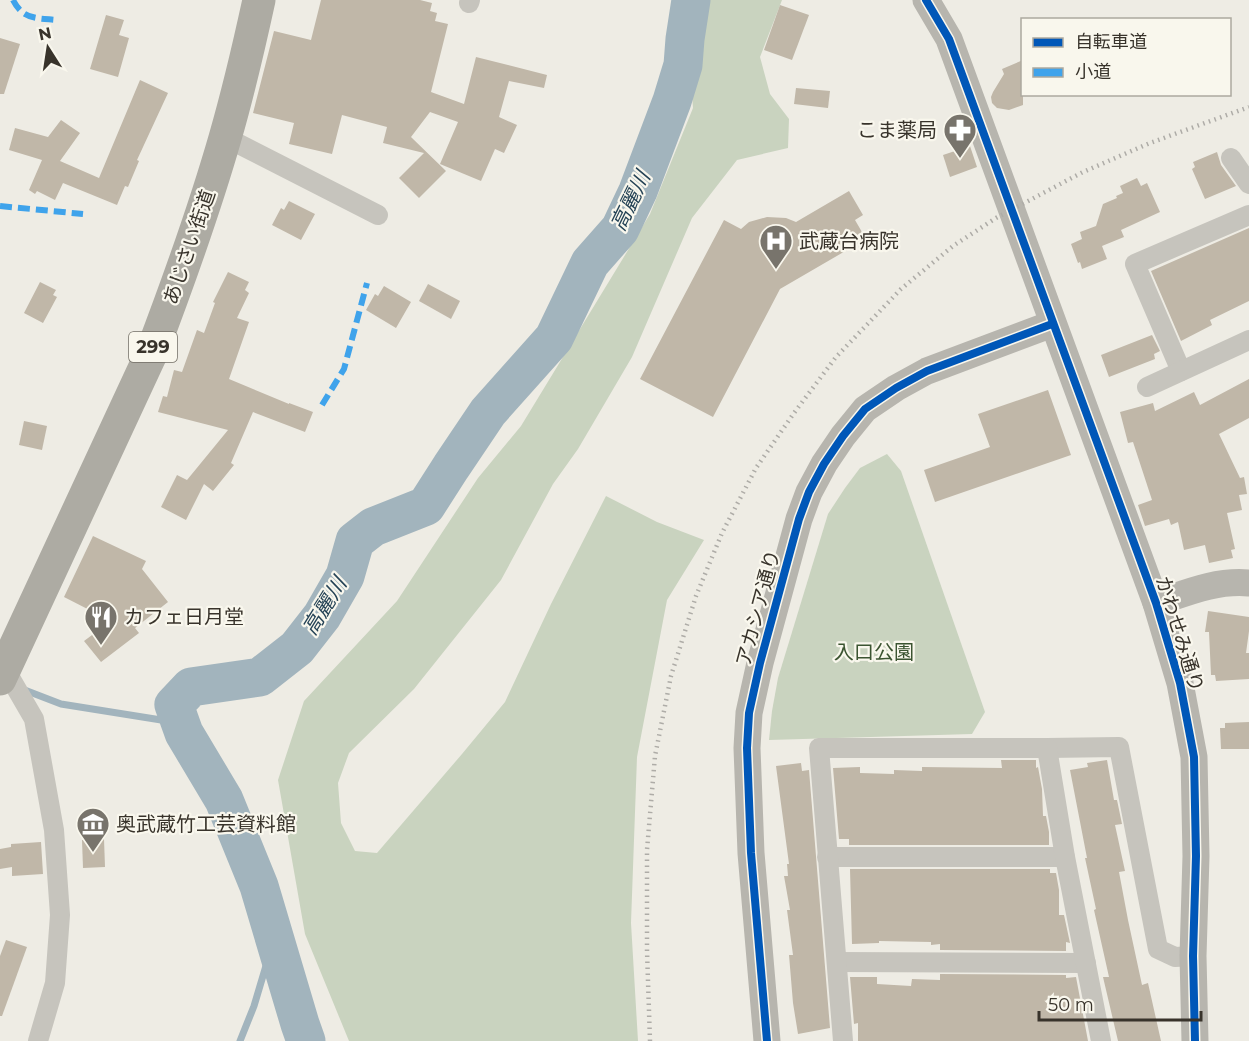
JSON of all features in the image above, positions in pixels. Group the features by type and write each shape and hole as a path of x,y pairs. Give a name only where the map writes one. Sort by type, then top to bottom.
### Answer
{"highway":[{"name":"あじさい街道","path":"2,675 151,354 195,234 225,137 259,0"}],"street":[{"name":"かわせみ通り","path":"926,0 949,39 1156,603 1180,683 1194,757 1196,856 1192,956 1195,1041"},
{"path":"225,137 378,215"},
{"path":"1231,158 1249,184"},
{"path":"1181,372 1135,264 1249,215"},
{"name":"アカシア通り","path":"766,1041 751,853 747,748 749,713 759,663 799,519 809,492 843,435 865,409 927,371 1053,324"},
{"path":"1147,387 1249,340"},
{"path":"1156,603 1198,588 1249,583"},
{"path":"2,675 34,719 54,830 60,915 57,960 55,983 38,1041"},
{"path":"843,1041 819,748 1119,747 1158,949 1176,957 1192,956"},
{"path":"1047,748 1065,857 1101,1041"},
{"path":"827,857 1065,857"},
{"path":"837,962 1086,963"}],"green space":[{"path":"703,0 782,0 760,57 770,94 789,119 788,148 737,160 692,218 632,357 578,449 553,484 501,580 414,689 349,753 338,783 341,823 355,851 377,853 505,702 551,604 606,496 657,522 704,540 667,600 637,757 631,923 638,1041 349,1041 305,934 278,780 304,701 397,601 478,478 521,426 650,214 693,108 692,50"},
{"name":"入口公園","path":"887,454 901,471 985,712 972,734 769,740 778,678 828,514 860,468"}],"building":[{"path":"321,0 420,0 432,3 430,11 437,13 435,21 448,24 431,92 464,104 476,57 547,75 544,88 509,81 499,117 517,125 504,153 495,149 481,181 440,164 458,122 430,112 411,137 446,171 419,198 399,178 424,153 383,143 387,127 342,115 332,154 289,144 294,123 253,113 274,31 311,40"},
{"path":"780,5 809,15 792,60 764,50"},
{"path":"106,15 124,20 119,35 129,38 118,77 90,69"},
{"path":"0,38 20,44 4,94 0,94"},
{"path":"1021,61 1023,105 1009,110 997,108 992,103 993,92 1004,74 1002,69"},
{"path":"140,80 168,93 137,160 139,161 128,187 125,186 117,205 63,183 55,200 37,191 35,194 29,190 42,160 9,150 15,128 48,137 61,120 80,133 60,161 99,178"},
{"path":"796,88 830,91 828,108 794,104"},
{"path":"970,146 977,167 950,177 943,155"},
{"path":"1217,152 1221,165 1236,186 1205,199 1192,169 1195,167 1193,162"},
{"path":"1137,178 1141,186 1147,183 1160,212 1121,230 1124,237 1102,246 1107,259 1082,269 1071,244 1082,239 1080,232 1096,226 1103,204 1123,193 1120,186"},
{"path":"849,191 863,215 855,220 866,239 780,289 713,417 640,379 724,220 741,229 749,222 767,217 786,218 796,222"},
{"path":"289,201 315,214 301,240 272,225 281,208 284,210"},
{"path":"1249,228 1249,301 1210,320 1212,325 1181,341 1151,271"},
{"path":"228,272 249,282 245,290 249,293 237,318 249,322 229,379 313,412 305,432 253,412 231,463 234,465 213,491 204,484 186,520 161,507 177,475 187,480 228,430 158,412 163,396 167,397 174,370 182,372 197,330 204,333 215,303 213,302"},
{"path":"40,282 56,290 53,295 57,297 43,323 24,313"},
{"path":"428,284 460,301 451,319 419,301"},
{"path":"384,286 411,302 396,328 366,310 375,294 378,296"},
{"path":"1152,335 1160,351 1154,354 1155,359 1109,377 1101,355"},
{"path":"1249,379 1249,418 1219,434 1240,478 1244,477 1247,494 1239,495 1242,510 1227,513 1235,549 1231,550 1233,558 1209,563 1205,545 1184,550 1178,522 1171,525 1169,519 1145,526 1138,505 1152,500 1133,442 1128,443 1120,412 1153,403 1155,411 1194,392 1200,405"},
{"path":"1048,390 1071,455 935,502 924,470 990,447 978,414"},
{"path":"24,421 47,426 42,450 19,445"},
{"path":"93,536 146,561 142,569 168,602 135,628 139,633 101,662 84,641 111,621 64,597"},
{"path":"1208,611 1249,617 1246,653 1249,653 1249,679 1216,681 1215,675 1211,675 1209,632 1205,632"},
{"path":"1249,722 1249,749 1221,749 1220,728 1225,728 1225,723"},
{"path":"1001,760 1036,760 1042,789 1043,816 1046,816 1049,832 1049,845 849,845 849,839 839,839 833,768 860,767 860,773 894,774 894,770 922,771 922,767 1002,768"},
{"path":"1107,760 1114,800 1117,800 1122,824 1115,825 1125,871 1119,872 1128,920 1142,985 1148,983 1161,1041 1118,1041 1103,977 1109,977 1094,910 1096,909 1070,770 1088,767 1087,763"},
{"path":"801,763 802,771 809,770 830,1028 798,1034 789,955 793,955 787,910 790,910 784,876 788,876 787,864 789,864 776,766"},
{"path":"104,839 105,867 83,868 82,840"},
{"path":"41,842 43,874 12,876 12,867 0,869 0,849 11,847 11,844"},
{"path":"850,869 1050,869 1050,873 1056,873 1059,915 1064,915 1070,943 1066,942 1066,951 940,950 940,944 931,945 931,942 879,941 879,943 852,944"},
{"path":"6,940 27,947 2,1016 0,1016 0,956"},
{"path":"940,974 1076,977 1088,1041 858,1041 858,1023 854,1024 850,977 877,977 877,984 911,986 912,979 940,980"}],"waterway":[{"name":"高麗川","path":"306,1041 259,886 224,800 184,733 174,705 191,687 260,677 297,648 322,616 345,576 355,541 373,527 426,506 488,412 554,338 590,263 620,229 638,191 683,65 691,0"},
{"path":"22,689 61,704 180,723"},
{"path":"240,1041 254,1006 274,939"}],"railway":[{"path":"650,1041 647,850 655,756 671,676 696,596 722,533 756,468 836,357 901,289 953,246 996,218 1083,172 1150,143 1249,107"}],"marked path":[{"path":"13,0 26,15 57,20"},
{"path":"0,206 83,214"},
{"path":"322,405 344,369 367,283"}],"cycle path":[{"path":"926,0 949,39 1156,603 1180,683 1194,757 1195,1041"},
{"path":"767,1041 751,853 747,748 749,713 760,663 799,519 809,492 824,464 865,409 927,371 1052,324"}],"place":[{"name":"こま薬局","path":"960,159"},
{"name":"武蔵台病院","path":"776,270"},
{"name":"カフェ日月堂","path":"101,646"},
{"name":"奥武蔵竹工芸資料館","path":"93,853"}]}
